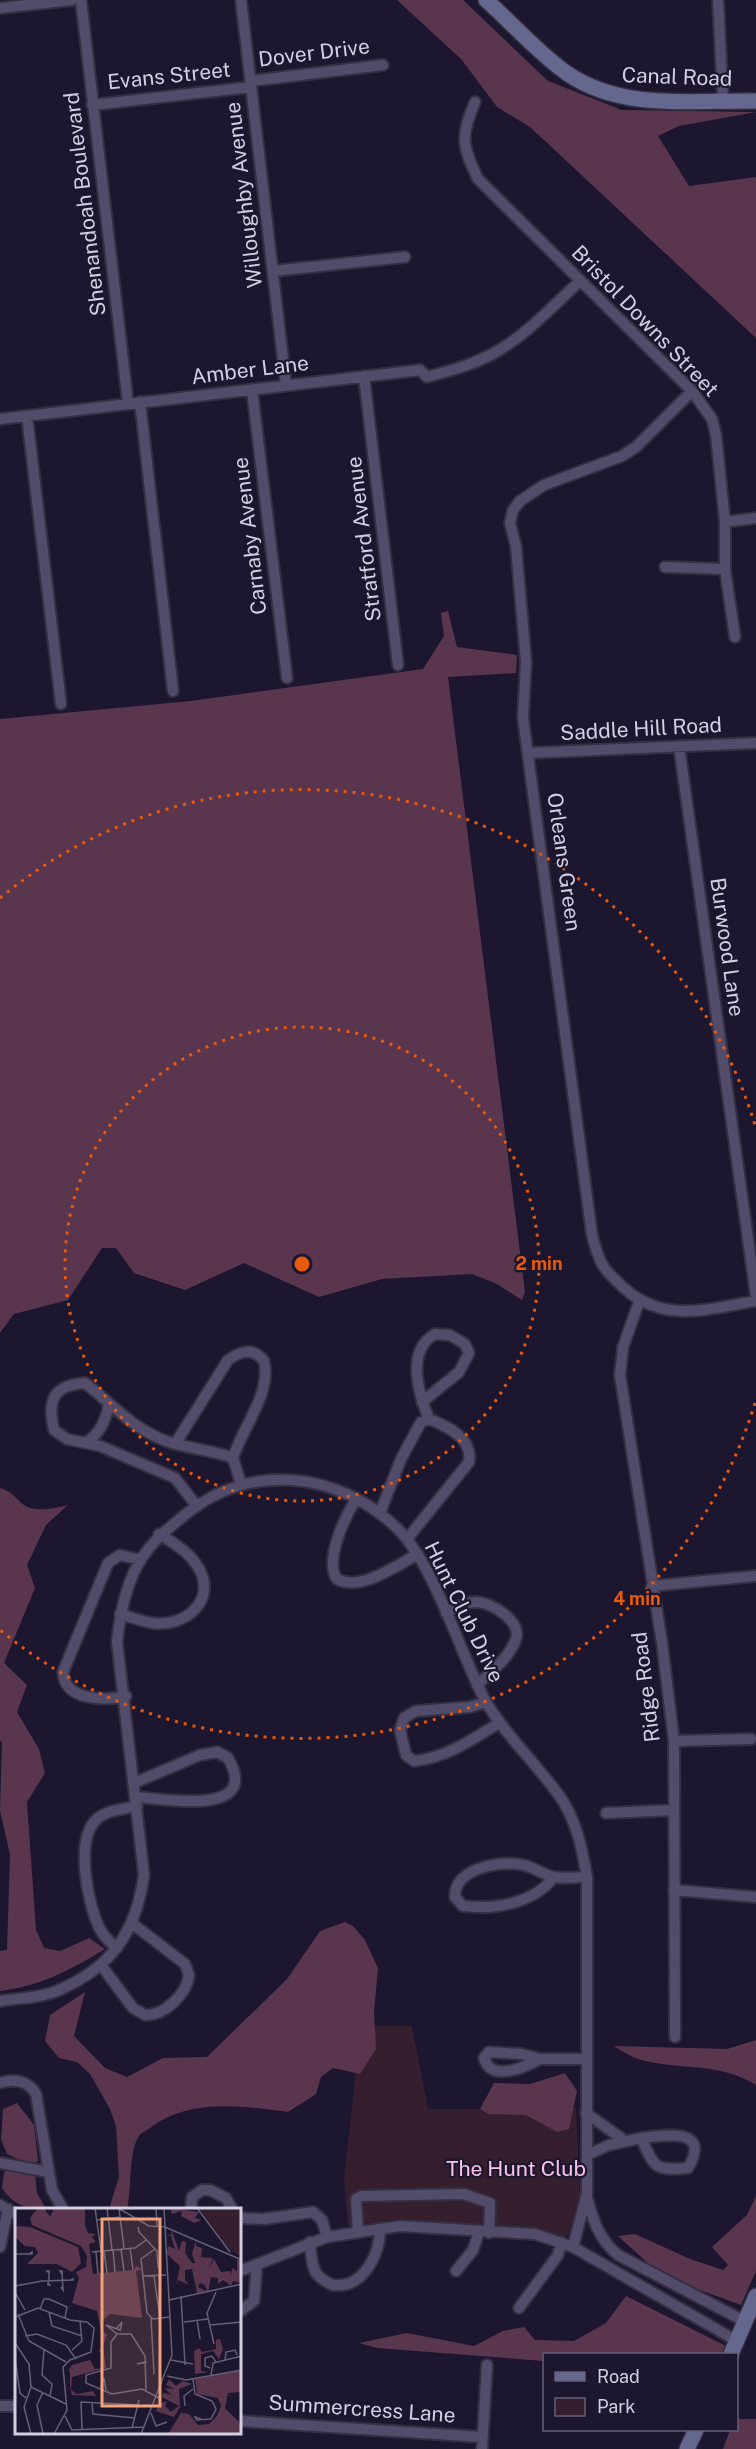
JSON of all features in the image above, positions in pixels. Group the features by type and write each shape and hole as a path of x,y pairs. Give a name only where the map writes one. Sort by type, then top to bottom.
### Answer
{"main road":[{"name":"Canal Road","path":"486,0 567,73 610,95 658,100 756,101"},
{"path":"734,2348 756,2296"},
{"path":"687,2449 696,2431"}],"street":[{"path":"0,8 72,0"},
{"name":"Shenandoah Boulevard","path":"81,0 128,403"},
{"name":"Willoughby Avenue","path":"242,0 286,385"},
{"path":"718,0 723,100"},
{"name":"Dover Drive","path":"251,84 383,65"},
{"name":"Evans Street","path":"92,105 251,84"},
{"name":"Bristol Downs Street","path":"475,102 464,127 469,160 478,179 579,282 692,391 712,419 716,435 724,522 725,569 735,637"},
{"path":"273,271 405,257"},
{"name":"Amber Lane","path":"128,403 420,370 427,377 484,358 522,334 579,282"},
{"name":"Stratford Avenue","path":"364,376 398,665"},
{"name":"Carnaby Avenue","path":"252,390 287,678"},
{"name":"Orleans Green","path":"692,391 636,447 622,456 544,485 520,501 513,510 510,523 516,546 526,662 523,718 592,1235 598,1260 608,1275 639,1302 664,1311 681,1311 756,1301"},
{"path":"140,402 173,691"},
{"path":"0,419 128,403"},
{"path":"27,416 61,704"},
{"path":"724,522 756,518"},
{"path":"665,567 725,569"},
{"name":"Saddle Hill Road","path":"528,753 756,743"},
{"name":"Burwood Lane","path":"679,746 756,1296"},
{"name":"Ridge Road","path":"639,1302 623,1347 620,1375 674,1741 675,2037"},
{"path":"407,1539 469,1462 468,1449 459,1435 429,1419 422,1402 418,1389 417,1373 422,1349 430,1337 450,1335 465,1344 469,1353 459,1372 422,1402"},
{"path":"175,1444 228,1360 241,1352 251,1352 264,1361 267,1378 239,1438 233,1458 241,1484"},
{"path":"196,1505 175,1478 100,1446 67,1439 54,1430 50,1410 55,1395 63,1387 85,1383 126,1419 175,1444 216,1452 233,1458"},
{"path":"86,1443 103,1425 109,1406"},
{"path":"380,1514 414,1433 421,1422 429,1419"},
{"name":"Hunt Club Drive","path":"0,2001 58,1991 101,1965 117,1948 133,1924 140,1902 144,1875 126,1696 117,1642 120,1614 141,1560 159,1534 196,1505 241,1484 284,1478 312,1481 344,1491 380,1514 407,1539 418,1554 486,1702 499,1723 559,1795 581,1841 587,1877 585,2059 587,2193 573,2247"},
{"path":"356,1499 347,1513 335,1551 333,1570 337,1580 351,1583 364,1581 418,1554"},
{"path":"120,1614 152,1623 165,1623 190,1614 204,1599 205,1584 198,1566 181,1548 159,1534"},
{"path":"126,1696 108,1701 79,1694 66,1686 63,1672 108,1563 120,1556 141,1560"},
{"path":"652,1586 756,1576"},
{"path":"446,1613 461,1604 478,1602 494,1608 514,1625 517,1633 513,1645 505,1657 477,1685"},
{"path":"486,1702 470,1707 416,1711 408,1715 400,1730 406,1755 414,1761 446,1753 499,1723"},
{"path":"674,1741 751,1740"},
{"path":"117,1948 106,1939 96,1919 86,1876 87,1835 96,1819 136,1802 215,1801 232,1789 233,1776 228,1758 212,1752 134,1783"},
{"path":"606,1813 674,1810"},
{"path":"555,1877 546,1888 526,1898 502,1905 464,1906 455,1897 455,1886 462,1877 506,1864 528,1866 555,1877 587,1877"},
{"path":"674,1890 756,1897"},
{"path":"101,1965 133,2008 144,2015 159,2013 172,2004 184,1989 189,1975 185,1964 133,1924"},
{"path":"540,2059 585,2059"},
{"path":"0,2083 8,2080 23,2083 29,2085 36,2094 49,2172 55,2197 62,2208"},
{"path":"586,2113 625,2141"},
{"path":"587,2155 625,2141 641,2138 682,2134 693,2142 691,2162 688,2168 657,2168 651,2163 641,2138"},
{"path":"0,2163 49,2172"},
{"path":"191,2208 195,2194 210,2190 226,2198 231,2208"},
{"name":"Hunt Club Drive","path":"587,2193 596,2227 604,2242 618,2255 746,2322"},
{"path":"358,2232 356,2199 362,2196 464,2194 490,2204 484,2233 456,2271"},
{"path":"0,2247 8,2209"},
{"path":"242,2218 264,2219 313,2212 322,2220 327,2237"},
{"path":"242,2270 327,2237 400,2226 484,2233 535,2234 573,2247 734,2348"},
{"path":"310,2242 315,2271 330,2284 351,2283 368,2268 375,2255 381,2229"},
{"path":"519,2308 558,2255 561,2242"},
{"path":"591,2259 604,2242"},
{"path":"242,2310 254,2301 257,2264"},
{"path":"482,2449 487,2365"},
{"name":"Summercress Lane","path":"242,2421 482,2437"}],"green space":[{"name":"The Hunt Club","path":"361,2026 412,2026 428,2109 576,2108 580,2198 568,2236 399,2219 348,2226 344,2177"}],"shaded area":[{"path":"397,0 463,0 548,81 622,110 756,112 679,126 658,136 689,186 756,177 756,338 530,127 497,107 461,59"},
{"path":"448,611 457,647 517,655 516,673 448,677 525,1292 522,1300 497,1284 472,1274 382,1279 319,1297 244,1263 185,1290 134,1273 116,1248 102,1248 68,1300 14,1314 0,1333 0,719 191,701 423,669 444,636 441,613"},
{"path":"0,1488 24,1505 34,1509 68,1505 46,1525 27,1565 35,1588 4,1663 27,1685 17,1712 39,1749 45,1773 27,1802 36,1930 44,1948 60,1951 89,1938 105,1949 55,1976 28,1986 0,1991 0,1951 7,1950 10,1855 0,1810 2,1742 0,1741"},
{"path":"345,1922 353,1926 365,1940 378,1968 374,2012 376,2049 360,2074 333,2068 321,2077 316,2094 288,2112 217,2106 199,2108 165,2118 141,2134 136,2143 133,2151 127,2208 109,2208 119,2177 116,2126 110,2109 90,2074 77,2062 59,2058 45,2041 50,2015 85,1992 74,2036 105,2068 127,2077 163,2058 207,2057 287,1979 320,1931"},
{"path":"756,2040 756,2085 727,2072 638,2059 613,2046 727,2049"},
{"path":"565,2073 577,2091 569,2129 557,2132 526,2115 489,2114 480,2109 494,2083 530,2084"},
{"path":"17,2103 34,2125 38,2161 34,2163 37,2193 45,2208 21,2205 6,2194 2,2188 5,2168 22,2161 7,2154 1,2139 3,2109"},
{"path":"756,2196 756,2271 741,2305 662,2276 618,2236 635,2234 690,2259 723,2270 728,2265 712,2247 747,2215"},
{"path":"626,2296 726,2346 722,2353 543,2353 543,2361 377,2348 359,2343 407,2333 474,2346 503,2331 524,2327 535,2340 574,2341 606,2323"},
{"path":"738,2419 756,2419 756,2449 723,2449 730,2431 738,2431"}]}
